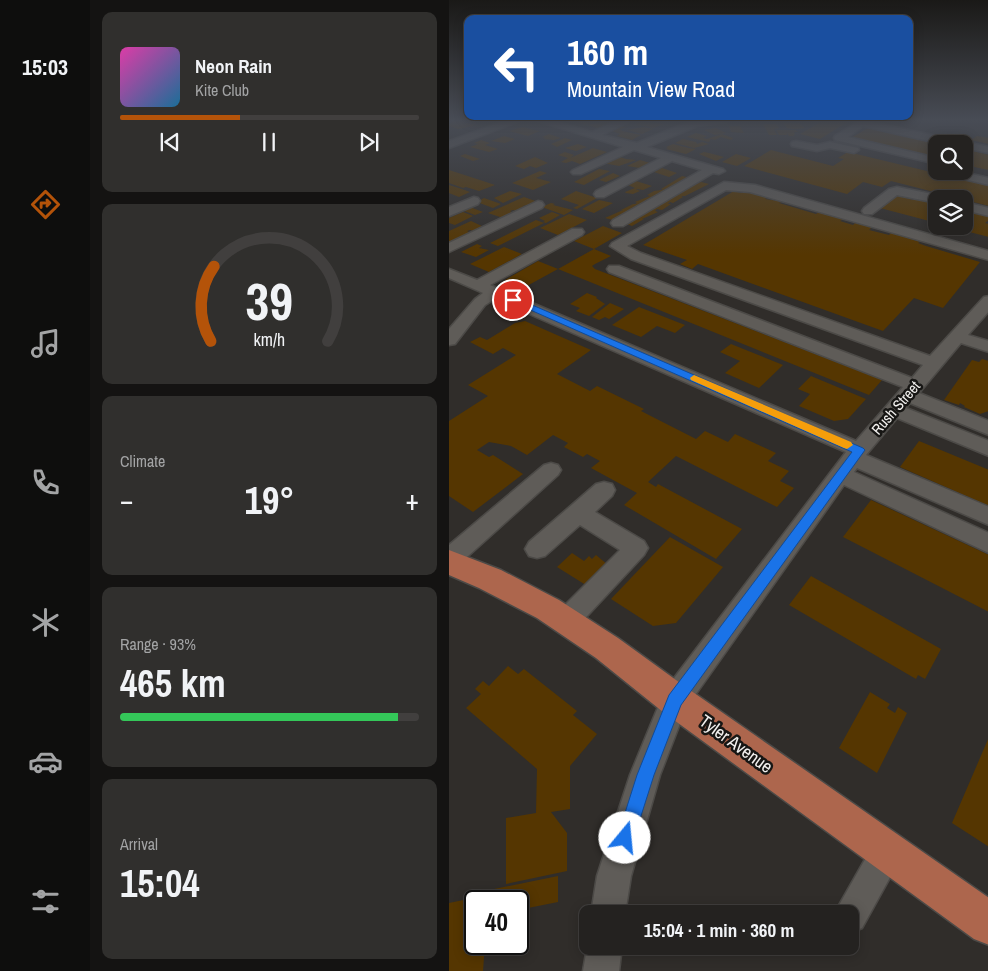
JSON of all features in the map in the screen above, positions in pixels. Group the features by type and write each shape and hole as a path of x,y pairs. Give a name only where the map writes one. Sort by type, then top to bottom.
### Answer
{"main road":[{"name":"Tyler Avenue","path":"449,561 490,579 548,610 607,648 675,700 988,924"}],"street":[{"path":"577,172 595,164"},
{"path":"600,194 658,164"},
{"path":"913,164 928,168"},
{"path":"618,223 715,170 699,165 635,199"},
{"path":"973,170 988,174"},
{"path":"751,175 839,200 868,211 988,244"},
{"path":"973,178 988,182"},
{"path":"935,364 636,256 617,246 724,186 751,188 988,256"},
{"path":"868,211 897,191 928,197"},
{"path":"449,212 474,201"},
{"path":"449,248 538,205"},
{"path":"973,208 988,212"},
{"path":"479,285 577,232"},
{"path":"614,269 911,390 988,429"},
{"path":"449,273 495,292 851,461 988,517"},
{"path":"449,339 480,302 495,292"},
{"name":"Rush Street","path":"609,905 619,857 645,775 675,700 851,461 988,300"},
{"path":"958,337 988,347"},
{"path":"894,410 988,449"},
{"path":"851,461 988,544"},
{"path":"449,561 551,470"},
{"path":"537,549 604,490"},
{"path":"566,622 637,548 579,513"},
{"path":"857,905 888,852"},
{"path":"601,971 603,955"}],"building":[{"path":"545,164 536,168 530,166 524,169 515,166"},
{"path":"631,164 647,164 640,168 627,166"},
{"path":"747,164 826,164 833,166 836,164 899,164 928,171 928,180 964,180 989,186 989,206 973,202 973,190 928,190 891,181 882,187 863,182 847,194 744,166"},
{"path":"973,164 989,164 989,170 973,167"},
{"path":"662,168 677,173 669,177 654,172"},
{"path":"599,169 610,171 584,185 574,182"},
{"path":"449,170 495,185 479,191 466,187 463,188 449,183"},
{"path":"540,171 547,173 536,178 551,182 533,190 512,183"},
{"path":"613,173 620,176 606,182 599,180"},
{"path":"682,176 690,178 645,206 638,205 643,207 625,213 629,214 617,221 605,218 650,196 647,195 654,191 663,189 661,189"},
{"path":"636,181 652,186 643,190 636,189 640,191 633,194 626,193 635,188 628,185"},
{"path":"701,182 709,184 685,196 681,196 683,197 673,203 670,202 668,204 671,204 662,210 657,209 655,211 658,212 632,226 622,222 647,208 654,209 649,207 661,201 664,202 666,201 663,200 673,194 677,195 679,194 675,193"},
{"path":"449,185 470,192 459,197 449,193"},
{"path":"510,191 522,194 503,203 494,198"},
{"path":"576,191 597,198 577,209 573,208 579,205 561,199"},
{"path":"734,191 741,193 744,191 768,197 765,199 782,202 779,203 816,214 821,211 845,218 840,221 853,225 856,222 872,227 869,230 889,235 891,233 920,242 918,243 926,246 980,262 943,308 914,298 883,331 698,264 692,269 680,264 687,260 643,245"},
{"path":"895,195 913,200 917,196 928,199 928,221 880,208"},
{"path":"524,197 538,202 522,206 526,207 517,211 510,211 513,213 503,218 488,213"},
{"path":"484,198 501,204 493,208 477,202"},
{"path":"599,200 613,203 594,213 582,209"},
{"path":"551,203 573,210 564,215 542,207"},
{"path":"467,206 483,212 475,215 459,209"},
{"path":"973,210 989,214 989,220 985,223 989,224 989,237 973,233"},
{"path":"463,212 473,216 455,225 449,223 449,218"},
{"path":"552,212 560,215 546,223 539,218"},
{"path":"569,214 587,220 558,235 540,228"},
{"path":"536,220 544,223 498,246 490,243"},
{"path":"471,221 484,227 474,231 467,231 471,233 449,242 449,231"},
{"path":"603,226 622,233 594,249 574,241"},
{"path":"477,244 482,246 479,248 489,250 476,257 461,252"},
{"path":"504,247 522,254 489,272 470,264"},
{"path":"594,249 611,256 592,266 595,269 882,380 869,395 558,269"},
{"path":"538,261 558,269 525,287 505,280"},
{"path":"587,293 597,297 605,304 589,316 576,311 580,308 570,304"},
{"path":"610,303 624,309 609,319 605,317 599,320 592,317"},
{"path":"639,307 685,325 675,333 657,326 641,337 612,325"},
{"path":"525,321 591,350 557,374 590,391 597,386 644,409 641,411 696,439 705,431 728,442 735,434 776,453 768,461 789,471 780,481 794,488 777,507 676,456 648,482 656,487 658,484 742,529 716,559 624,505 637,493 591,468 600,461 587,454 583,457 564,447 568,443 553,435 527,455 511,446 489,442 477,450 489,457 493,455 523,474 473,512 449,496 449,421 488,396 468,385 516,355 503,348 493,354 470,342 480,337 487,340 515,323"},
{"path":"731,344 783,365 759,388 725,373 740,361 720,352"},
{"path":"982,359 989,361 989,411 980,414 964,407 960,403 959,405 944,400 972,360 979,362"},
{"path":"811,376 866,399 848,419 834,421 799,406 810,394 798,389"},
{"path":"919,441 989,470 989,506 900,467"},
{"path":"871,500 989,555 989,612 843,537"},
{"path":"670,537 723,567 676,623 653,626 611,599"},
{"path":"572,553 584,561 589,556 592,559 596,555 608,565 589,587 557,567"},
{"path":"811,576 941,649 925,679 918,675 916,679 789,605"},
{"path":"508,666 518,674 524,669 577,711 573,715 597,734 570,766 570,809 551,812 567,833 567,871 506,884 506,818 536,813 537,769 466,708 481,694 475,689 483,681 489,686"},
{"path":"870,692 890,704 887,708 895,713 898,707 907,713 877,773 839,748"},
{"path":"989,737 989,847 952,823"},
{"path":"558,876 558,902 529,908 529,890 494,889"},
{"path":"464,900 464,955 484,955 483,971 449,971 449,903"}],"slow traffic":[{"path":"694,378 847,445"}],"route":[{"path":"513,300 859,450 675,700 645,775 625,838"}]}
